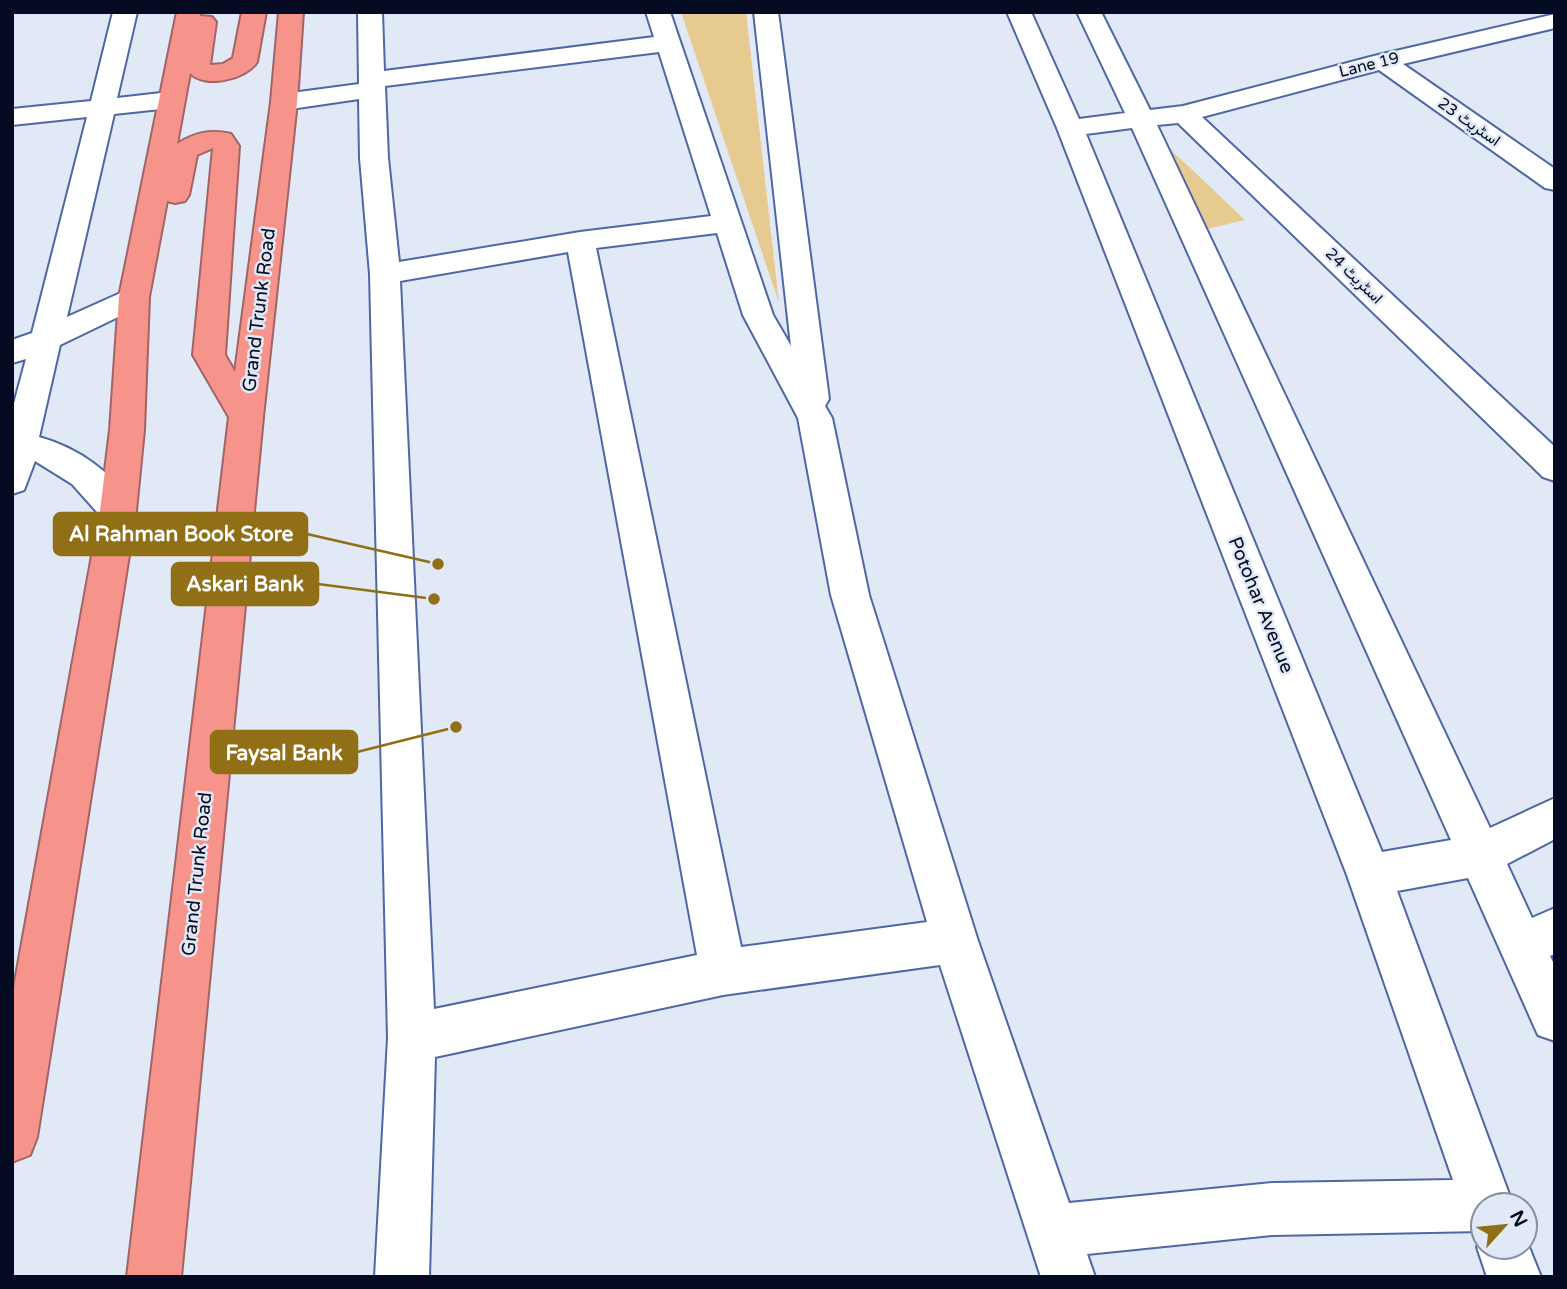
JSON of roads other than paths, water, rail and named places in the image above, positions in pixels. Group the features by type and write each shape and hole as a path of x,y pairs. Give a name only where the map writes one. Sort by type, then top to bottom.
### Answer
{"highway":[{"path":"12,1137 118,511 127,430 134,297 189,12"},
{"path":"206,12 197,65 204,73 215,74 229,71 245,62 254,12"},
{"name":"Grand Trunk Road","path":"154,1277 246,417 284,102 291,12"},
{"path":"127,430 135,411 153,335 181,159 184,151 192,144 213,138 222,139 226,146 226,155 209,355 246,417"}],"street":[{"path":"12,481 17,444 125,12"},
{"path":"370,12 374,158 384,274 412,1038 402,1277"},
{"path":"766,12 815,418 850,594 955,941 1061,1254 1273,1209 1469,1205"},
{"name":"Potohar Avenue","path":"1019,12 1070,128 1369,875 1482,1191"},
{"path":"1089,12 1142,121 1479,856 1538,938 1555,1018"},
{"name":"Lane 19","path":"1184,114 1383,61 1555,21"},
{"path":"284,102 663,27 758,315 815,418"},
{"name":"اسٹریٹ 23","path":"1383,61 1555,182"},
{"path":"12,141 99,119 168,111"},
{"path":"1070,128 1184,114"},
{"name":"اسٹریٹ 24","path":"1184,114 1555,468"},
{"path":"12,117 99,119"},
{"path":"384,274 580,241 727,223"},
{"path":"580,241 723,972"},
{"path":"12,352 45,340 134,297"},
{"path":"17,444 69,460 92,480 118,511"},
{"path":"1369,875 1479,856 1555,817"},
{"path":"412,1038 723,972 955,941"}],"place":[{"name":"Al Rahman Book Store","path":"438,564"},
{"name":"Askari Bank","path":"434,599"},
{"name":"Faysal Bank","path":"456,727"}]}
